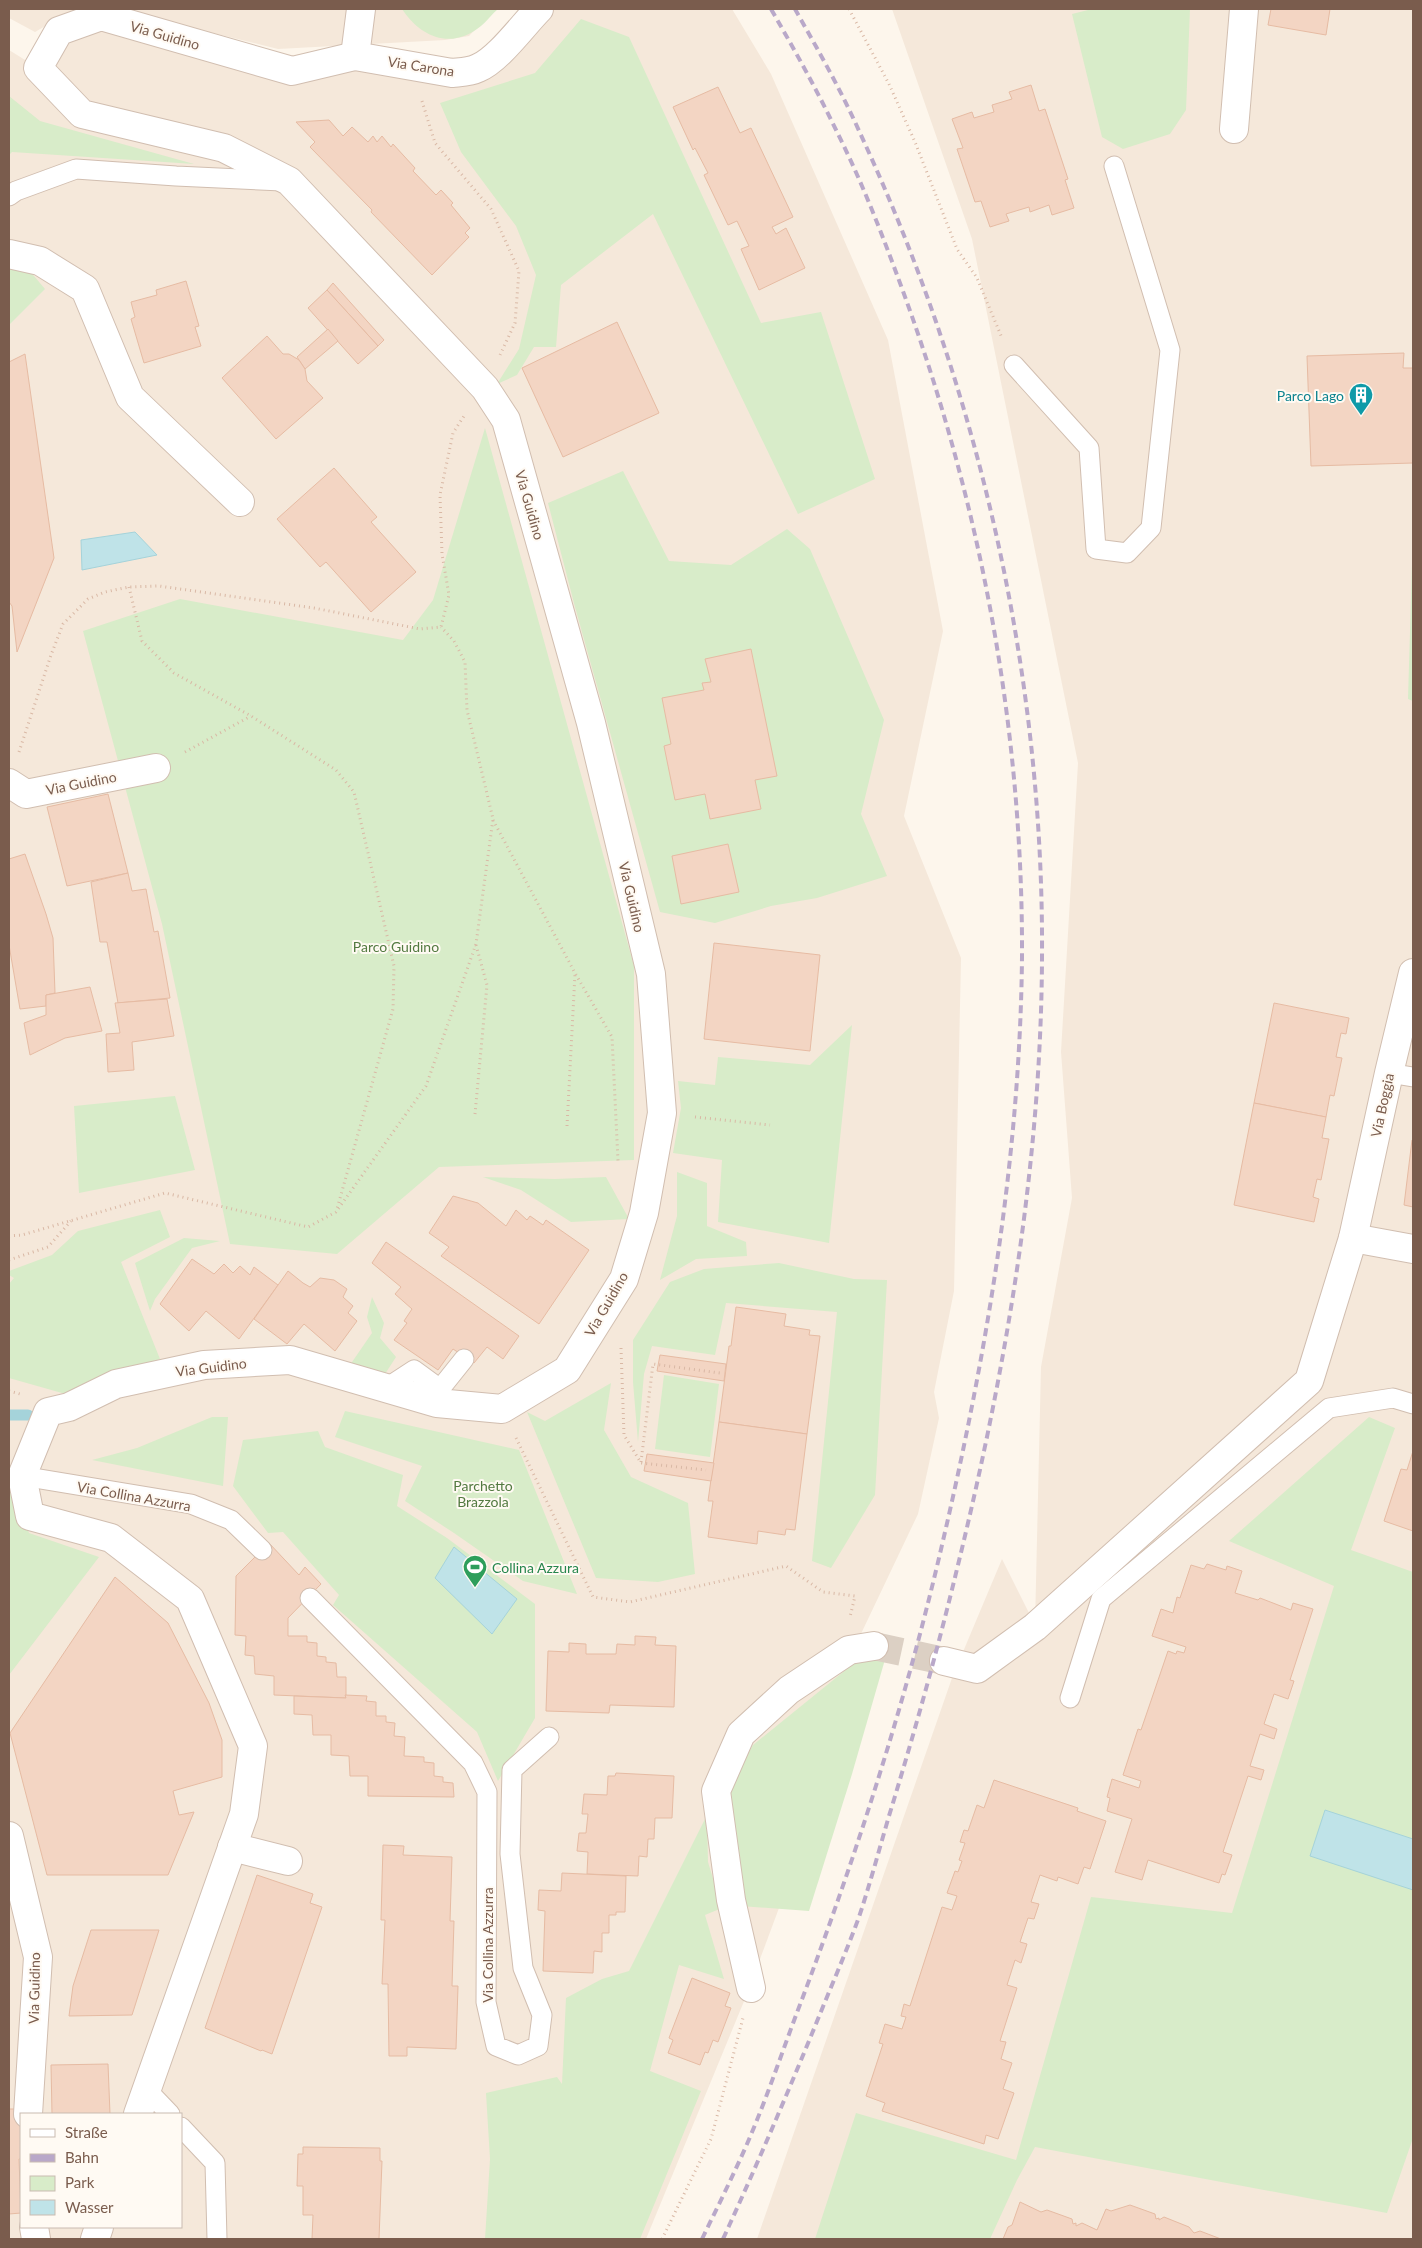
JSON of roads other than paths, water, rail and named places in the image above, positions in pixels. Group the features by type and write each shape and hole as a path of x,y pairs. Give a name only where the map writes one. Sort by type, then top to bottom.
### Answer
{"street":[{"path":"355,56 361,9"},
{"name":"Via Carona","path":"355,56 452,72 467,72 480,68 492,59 540,9"},
{"path":"1234,129 1244,9"},
{"name":"Via Guidino","path":"22,1476 48,1412 70,1407 116,1384 204,1365 290,1360 388,1387 437,1403 502,1409 567,1370 624,1279 644,1214 662,1113 651,974 591,723 506,420 485,388 289,181 224,148 82,114 38,68 60,31 101,16 292,71 355,56"},
{"path":"9,254 40,262 85,289 130,397 240,502"},
{"name":"Via Guidino","path":"9,783 26,794 156,768"},
{"name":"Via Boggia","path":"944,1661 977,1669 1035,1627 1309,1381 1401,1075 1413,973"},
{"path":"1352,1238 1413,1249"},
{"path":"22,1476 30,1516 111,1538 190,1599 253,1746 244,1814 143,2102"},
{"path":"751,1988 731,1900 716,1791 741,1734 789,1690 850,1650 874,1646"},
{"name":"Via Guidino","path":"9,1836 38,1957 28,2113"},
{"path":"232,1847 288,1861"}],"lane":[{"path":"1014,365 1089,448 1096,549 1127,553 1151,528 1170,350 1114,166"},
{"path":"9,196 76,168 176,176 289,181"},
{"path":"388,1387 414,1370 440,1389 464,1360"},
{"path":"1070,1698 1101,1599 1329,1408 1393,1398 1413,1404"},
{"name":"Via Collina Azzurra","path":"22,1476 191,1504 231,1520 262,1550"},
{"name":"Via Collina Azzurra","path":"310,1598 474,1763 487,1792 486,2002 496,2046 518,2055 538,2046 542,2015 523,1968 510,1854 512,1770 549,1737"},
{"path":"143,2102 168,2113"},
{"path":"182,2127 215,2163 217,2239"}],"water":[{"path":"135,532 157,555 82,570 81,540"},
{"name":"Collina Azzura","path":"454,1547 517,1599 492,1634 435,1578"},
{"path":"1325,1810 1413,1839 1413,1890 1310,1856"}],"waterway":[{"path":"9,1415 28,1415"}],"tunnel":[{"path":"874,1646 944,1661"}],"railway":[{"path":"702,2239 754,2127 822,1946 861,1833 913,1661 942,1545 987,1327 1008,1180 1020,1031 1022,957 1015,787 1005,703 992,620 975,537 955,455 931,374 881,232 856,172 829,116 771,9"},
{"path":"723,2239 785,2099 859,1917 925,1693 975,1494 1005,1342 1018,1266 1028,1189 1040,1035 1042,958 1040,852 1031,745 1017,640 996,535 970,432 939,330 902,231 853,117 795,9"}],"place":[{"name":"Parco Lago","path":"1361,416"},
{"name":"Collina Azzura","path":"475,1588"}],"park label":[{"name":"Parco Guidino","path":"396,946"},
{"name":"Parchetto Brazzola","path":"483,1494"}]}
